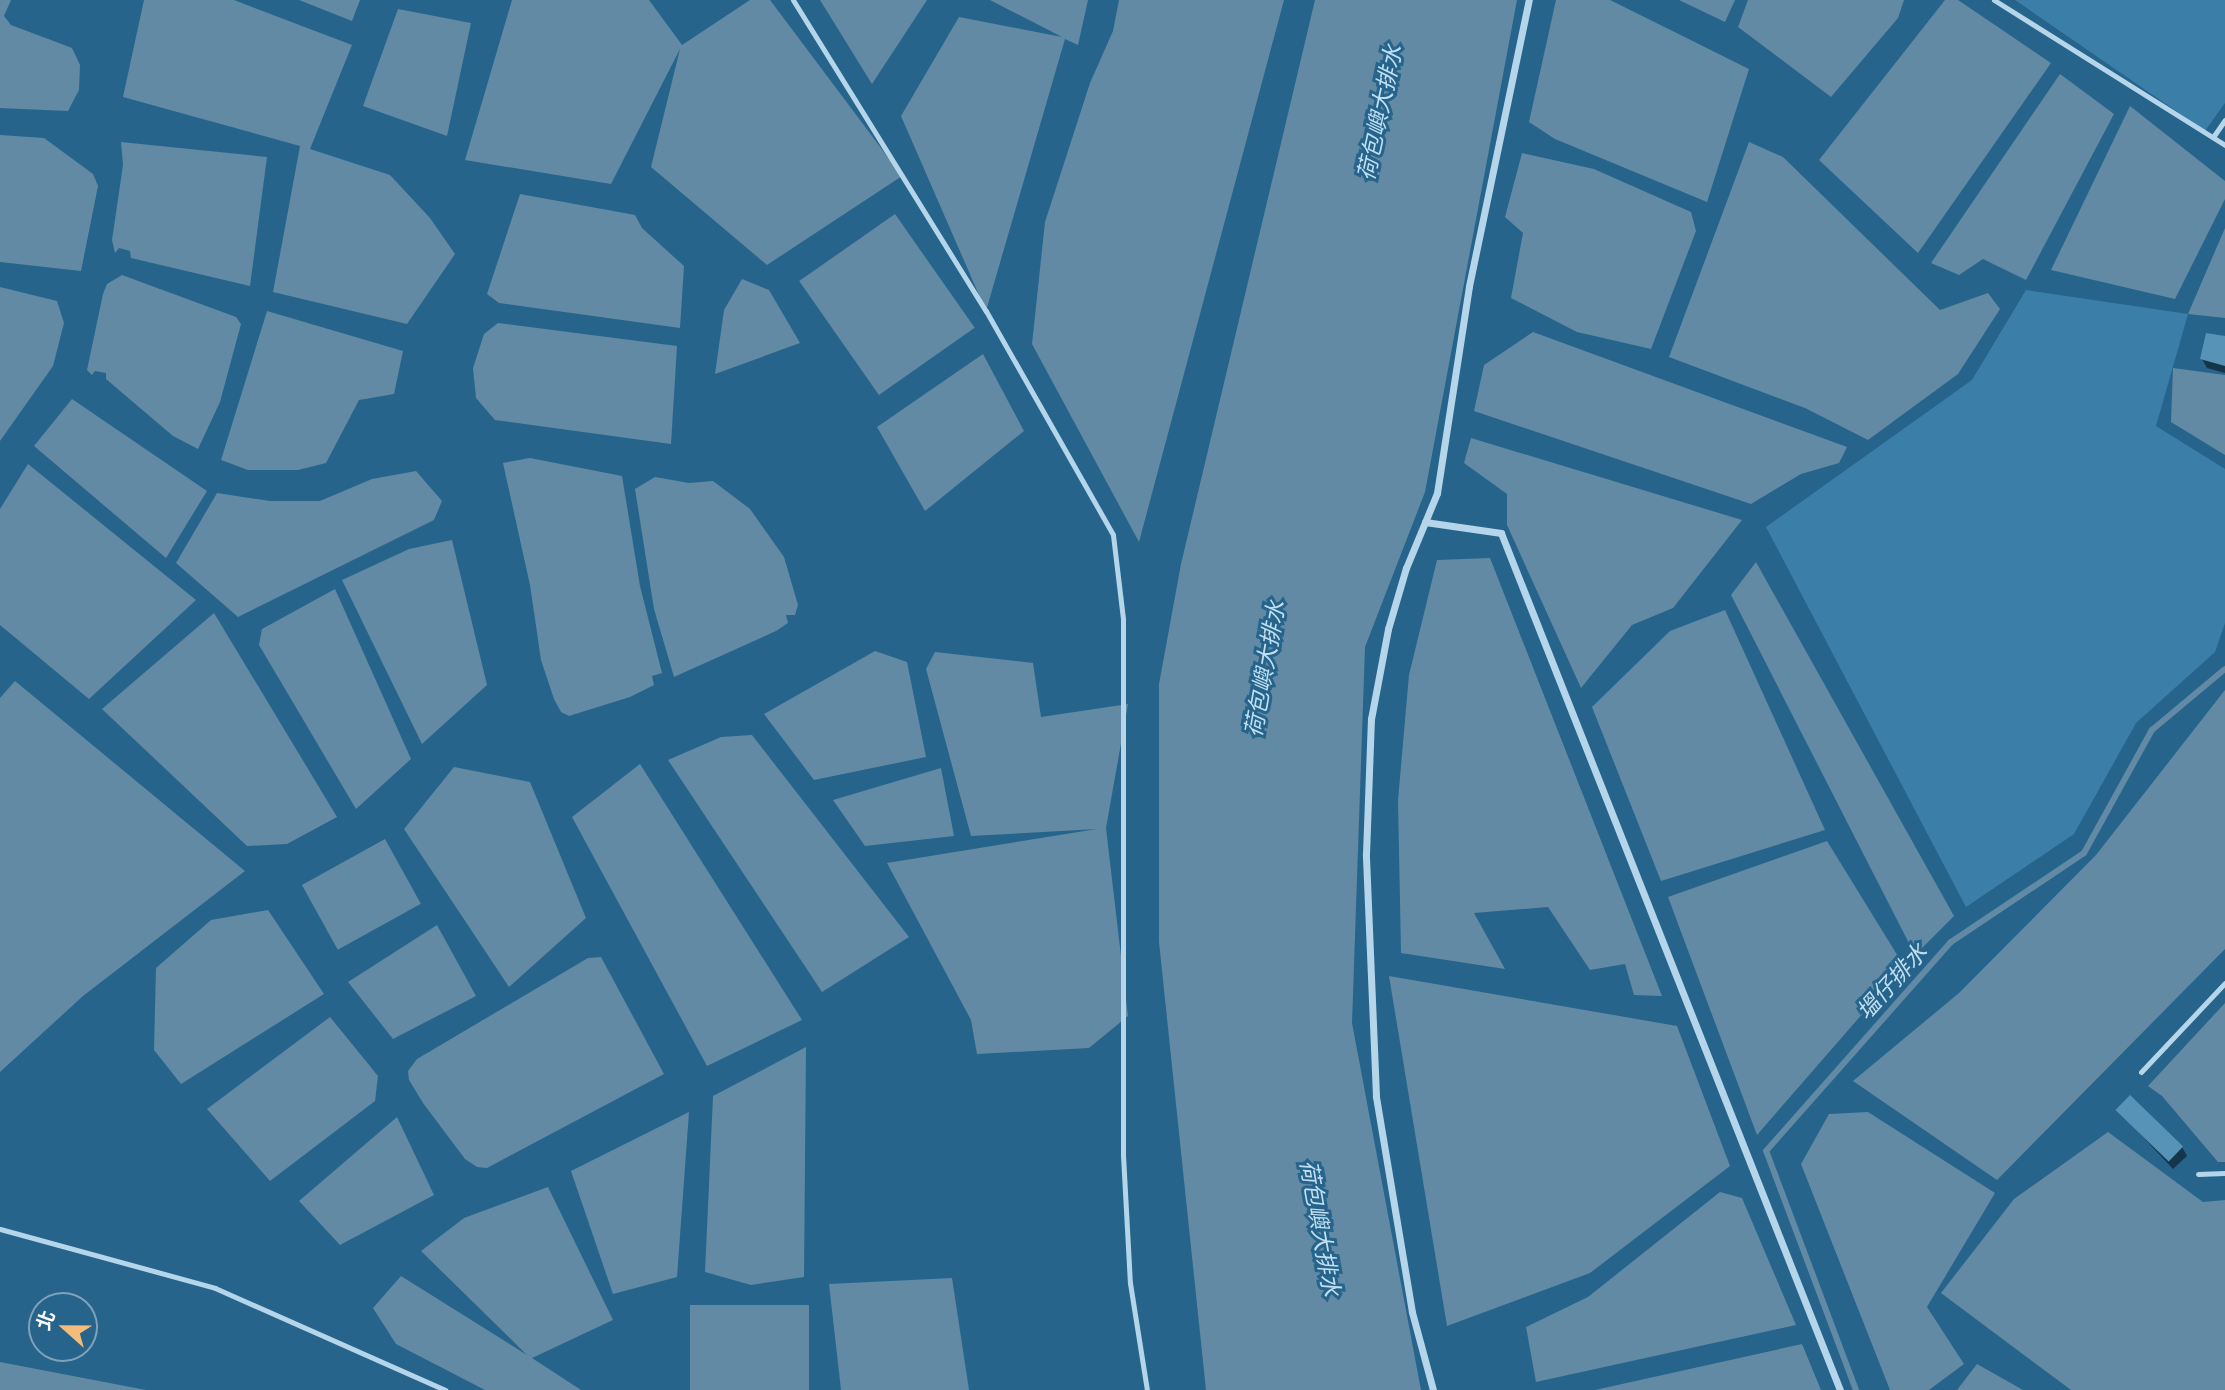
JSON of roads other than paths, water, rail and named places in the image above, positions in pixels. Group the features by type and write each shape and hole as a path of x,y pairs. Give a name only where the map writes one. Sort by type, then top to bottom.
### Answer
{"street":[{"path":"1433,1390 1412,1312 1376,1096 1366,854 1371,719 1379,667 1406,568 1437,493 1469,286 1529,0"},
{"path":"1425,522 1501,533 1840,1390"}],"lane":[{"path":"793,0 986,311 1113,535 1123,620 1123,1154 1130,1283 1147,1390"},
{"path":"1994,0 2225,145"},
{"path":"2213,137 2225,120"},
{"path":"2141,1072 2225,983"},
{"path":"2198,1174 2225,1172"},
{"path":"0,1230 215,1288 445,1390"}],"water":[{"path":"0,0 11,0 4,16 11,25 72,48 80,65 79,90 68,111 0,108"},
{"path":"144,0 234,0 352,45 310,149 390,175 430,218 455,254 407,324 273,292 300,146 123,97"},
{"path":"299,0 360,0 352,21"},
{"path":"512,0 649,0 682,45 750,0 770,0 902,176 767,265 651,167 680,49 611,184 465,160"},
{"path":"820,0 927,0 872,84"},
{"path":"990,0 1088,0 1078,45 1065,39 986,311 901,116 959,17 1062,37"},
{"path":"1119,0 1284,0 1139,542 1032,344 1045,222 1090,83 1113,31"},
{"name":"荷包嶼大排水","path":"1315,0 1517,0 1425,492 1365,647 1352,1023 1421,1390 1206,1390 1159,942 1159,684 1181,564"},
{"path":"1556,0 1610,0 1749,69 1707,202 1555,139 1529,122"},
{"path":"1679,0 1735,0 1725,22"},
{"path":"1748,0 1904,0 1898,18 1831,97 1738,27"},
{"path":"1945,0 1958,0 2051,63 1918,253 1819,160"},
{"path":"398,9 471,23 447,136 363,106"},
{"path":"2060,74 2114,114 2026,280 1983,259 1959,275 1931,263"},
{"path":"2130,106 2225,181 2225,199 2175,299 2051,270"},
{"path":"0,135 44,138 93,174 98,186 81,271 0,262"},
{"path":"121,142 267,157 250,286 131,258 130,251 119,248 115,253 112,240 123,165"},
{"path":"1749,142 1783,157 1940,310 1988,293 2000,309 1958,374 1868,440 1805,408 1669,357"},
{"path":"1522,153 1594,169 1691,212 1696,231 1651,349 1577,332 1511,298 1523,233 1505,217"},
{"path":"520,194 635,215 642,228 684,266 680,328 499,303 487,294"},
{"path":"895,214 975,328 879,395 799,281"},
{"path":"2225,228 2225,318 2188,314"},
{"path":"122,275 236,317 241,324 220,402 198,449 173,436 106,379 106,373 95,371 92,375 87,370 103,294 107,284"},
{"path":"742,279 769,290 800,343 715,374 724,310"},
{"path":"0,287 57,301 64,323 53,366 0,441"},
{"path":"267,311 403,351 394,394 359,400 326,463 298,470 248,470 221,460"},
{"path":"498,323 677,346 671,444 495,420 476,398 473,368 484,334"},
{"path":"1533,332 1847,447 1839,463 1801,474 1751,504 1474,411 1484,365"},
{"path":"983,354 1024,431 925,511 877,427"},
{"path":"2173,368 2225,375 2225,455 2171,422"},
{"path":"72,399 207,491 166,558 34,446"},
{"path":"1471,438 1742,520 1673,608 1632,625 1581,688 1507,525 1507,494 1464,463"},
{"path":"530,458 622,476 640,586 662,673 652,676 654,685 630,697 569,716 561,712 554,699 541,660 530,585 503,463"},
{"path":"28,464 196,600 89,699 0,625 0,509"},
{"path":"416,471 442,501 434,520 238,617 176,563 217,493 270,501 320,501 372,479"},
{"path":"655,477 689,483 713,481 750,509 784,557 798,605 795,615 786,615 788,623 776,631 674,677 654,609 635,489"},
{"path":"452,540 487,685 422,744 342,580 409,549"},
{"path":"1490,558 1662,996 1634,995 1625,964 1590,970 1548,907 1474,913 1505,969 1401,953 1398,800 1409,675 1437,560"},
{"path":"1756,562 1954,916 1915,955 1731,595"},
{"path":"335,589 411,759 356,809 259,645 262,629"},
{"path":"1725,610 1825,830 1661,881 1592,707 1670,631"},
{"path":"214,613 337,817 287,844 247,846 102,709"},
{"path":"875,651 907,662 926,757 814,780 764,714"},
{"path":"935,652 1033,663 1041,717 1128,704 1106,828 1128,1016 1089,1048 977,1054 971,1020 887,863 1097,829 971,836 926,669"},
{"path":"15,681 245,871 83,996 0,1072 0,698"},
{"path":"2225,690 2225,949 1997,1180 1853,1081 1959,993 2096,855"},
{"path":"752,735 909,937 822,992 668,760 721,737"},
{"path":"640,764 802,1020 707,1066 572,817"},
{"path":"454,767 530,782 586,918 509,987 404,829"},
{"path":"941,768 954,836 865,846 833,800"},
{"path":"385,839 421,904 338,950 302,885"},
{"path":"1827,841 1904,966 1757,1135 1668,897"},
{"path":"268,910 324,994 181,1084 154,1050 156,968 211,920"},
{"path":"437,925 476,996 393,1039 348,982"},
{"path":"601,957 664,1074 487,1168 477,1167 465,1159 423,1103 409,1080 408,1071 417,1059 588,958"},
{"path":"1389,976 1677,1026 1730,1166 1590,1273 1447,1326"},
{"path":"2225,1003 2225,1162 2218,1162 2162,1096 2148,1086"},
{"path":"330,1017 378,1076 375,1101 270,1181 207,1109"},
{"path":"806,1047 804,1277 751,1285 705,1272 713,1096"},
{"path":"689,1112 677,1277 613,1294 571,1171"},
{"path":"1868,1112 1995,1193 1927,1307 1964,1364 1929,1390 1890,1390 1801,1164 1829,1114"},
{"path":"397,1117 434,1195 340,1245 299,1201"},
{"path":"2108,1132 2203,1202 2225,1200 2225,1390 2071,1390 1941,1293 2014,1199"},
{"path":"548,1187 613,1320 532,1358 581,1390 485,1390 396,1344 373,1308 401,1276 527,1355 421,1251 464,1218"},
{"path":"1720,1192 1742,1198 1796,1325 1536,1382 1526,1327 1588,1297"},
{"path":"952,1278 969,1390 841,1390 829,1284"},
{"path":"690,1305 809,1305 809,1390 690,1390"},
{"path":"1802,1344 1821,1390 1595,1390"},
{"path":"0,1362 146,1390 0,1390"},
{"path":"1977,1364 2023,1390 1957,1390"}],"waterway":[{"name":"塭仔排水","path":"1856,1390 1766,1151 1951,942 2084,853 2152,730 2225,669"}]}
